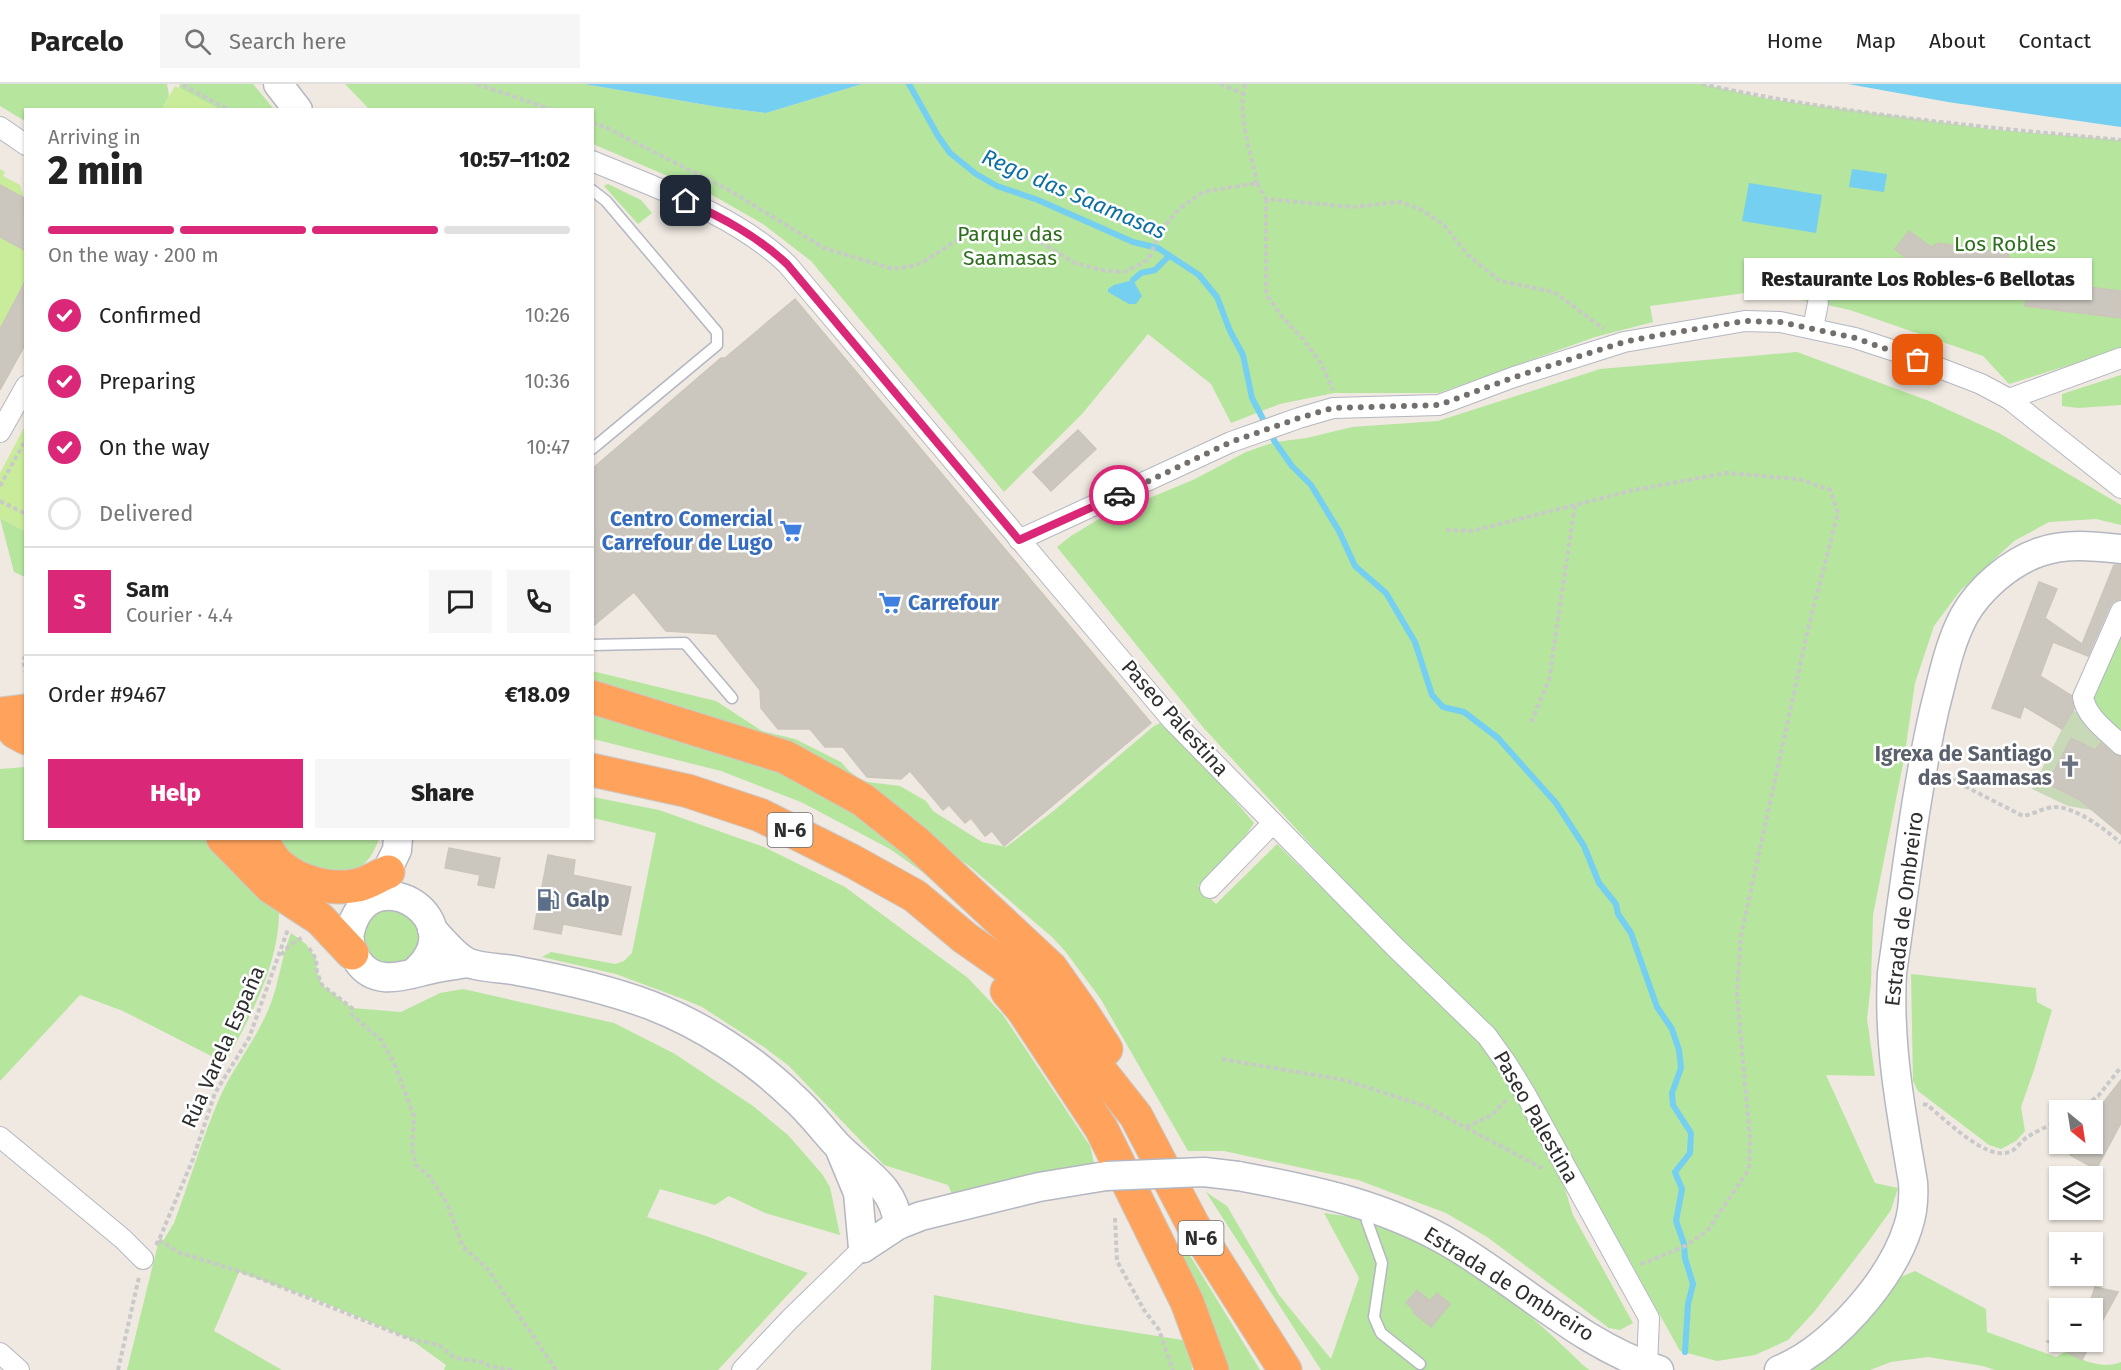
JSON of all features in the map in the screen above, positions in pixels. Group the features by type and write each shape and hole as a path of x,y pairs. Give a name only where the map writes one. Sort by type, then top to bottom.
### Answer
{"highway":[{"path":"594,699 785,757 863,800 917,843 1051,968 1119,1070 1136,1116"},
{"name":"N-6","path":"594,770 688,791 760,815 852,861 915,896 965,938 1008,968 1060,1020 1136,1116 1193,1225 1285,1370"},
{"path":"225,840 271,887 291,917 320,919 352,953"},
{"path":"262,840 280,866 307,880 328,887 359,885 394,853"},
{"path":"965,938 1023,1010 1101,1128 1187,1302 1212,1370"}],"street":[{"path":"278,84 296,108"},
{"path":"0,127 24,145"},
{"name":"Paseo Palestina","path":"594,162 715,214 775,252 802,281 1172,720 1395,947 1487,1036 1520,1084 1649,1318 1653,1368"},
{"path":"1813,328 1818,303"},
{"path":"1019,540 1231,442 1299,418 1333,408 1439,405 1515,377 1624,342 1745,321 1780,322 1855,338 1981,384 2009,399 2121,488"},
{"path":"2009,399 2121,358"},
{"path":"0,432 24,390"},
{"name":"Estrada de Ombreiro","path":"1779,1370 1810,1353 1839,1329 1880,1279 1903,1241 1908,1226 1914,1198 1913,1182 1899,1099 1890,1012 1892,973 1923,765 1951,649 1964,615 1975,600 2005,572 2038,553 2072,546 2121,549"},
{"path":"2121,611 2084,697 2085,706 2094,719 2121,745"},
{"path":"1210,888 1273,823"},
{"path":"372,901 394,853"},
{"path":"394,853 412,901"},
{"path":"412,974 422,966 433,942 429,918 412,901 399,896 385,896 372,901 354,918 349,942 352,953 360,965 371,974 384,978 398,978 468,963 518,971 608,991 687,1022 769,1075 795,1099 839,1147 866,1185 891,1199 897,1211 895,1227"},
{"path":"432,929 468,963"},
{"path":"0,1137 123,1239 143,1259"},
{"name":"Estrada de Ombreiro","path":"863,1248 895,1227 941,1210 1039,1187 1106,1176 1204,1172 1238,1176 1365,1204 1408,1221 1453,1245 1583,1332 1653,1368"},
{"path":"866,1185 915,1198 941,1210"},
{"path":"742,1370 790,1319 863,1248 866,1185"},
{"path":"0,1353 19,1370"}],"lane":[{"path":"594,192 606,201 717,332 717,345 594,447"},
{"path":"594,645 685,643 732,698"},
{"path":"1365,1204 1367,1221 1382,1263 1374,1317 1381,1333 1420,1364"}],"path":[{"path":"477,84 547,108"},
{"path":"1220,84 1242,93"},
{"path":"1245,84 1242,93 1244,134 1257,183 1266,199 1266,294 1322,365 1335,396"},
{"path":"1702,84 1769,99 1999,130 2121,140"},
{"path":"183,85 225,108"},
{"path":"594,124 605,127 727,189 824,248 893,269 923,262 967,234 997,229 1007,230 1042,243 1076,263 1101,270 1124,272 1149,259 1159,233 1179,209 1203,192 1257,183"},
{"path":"1266,199 1352,207 1400,202 1420,209 1443,224 1468,255 1500,281 1554,292 1624,342"},
{"path":"0,486 24,443"},
{"path":"1446,530 1472,531 1634,490 1727,473 1799,479 1830,490 1838,513 1808,629 1741,935 1737,994 1750,1139 1749,1169 1708,1230 1685,1246 1647,1262 1621,1267"},
{"path":"0,501 24,513"},
{"path":"1531,722 1549,680 1575,505"},
{"path":"1923,765 2023,816 2053,807 2062,808 2098,824 2121,843"},
{"path":"291,917 300,940 306,944 316,959 317,972 322,984 352,1008 352,1015 381,1040 394,1063 414,1116 412,1148 416,1165 430,1177 447,1203 463,1247 487,1268 556,1370"},
{"name":"Rúa Varela España","path":"118,1370 143,1259 159,1240 193,1159 215,1093 249,1038 291,917"},
{"path":"279,957 290,945 306,934"},
{"path":"1222,1059 1344,1080 1425,1106 1548,1171 1571,1176"},
{"path":"2092,1100 2120,1070"},
{"path":"1466,1127 1492,1115 1520,1084"},
{"path":"1899,1099 1927,1105 1983,1149 1995,1154 2006,1154 2014,1150 2024,1139 2049,1126"},
{"path":"1115,1217 1117,1261 1144,1310 1159,1330 1173,1370"},
{"path":"159,1240 178,1252 264,1280 410,1339 439,1345 455,1358 512,1370"}],"green space":[{"path":"0,84 167,84 169,96 163,108 24,108 24,120 0,106"},
{"path":"180,84 253,84 273,108 217,108 179,88"},
{"name":"Parque das Saamasas","path":"345,84 584,84 766,113 862,84 1702,84 1769,99 1999,130 2121,140 2121,349 2009,384 1983,356 1850,310 1752,292 1650,306 1653,322 1595,337 1439,393 1334,393 1280,404 1231,423 1211,384 1148,334 1082,414 1004,492 811,261 763,224 712,195 594,144 594,108 368,108"},
{"path":"175,86 217,108 163,108"},
{"path":"0,169 5,172 3,176 20,185 24,199 24,346 0,389"},
{"path":"608,184 641,200 652,213 638,224 604,186"},
{"path":"1797,352 1929,401 1999,433 2121,505 2121,525 2096,519 2049,522 2014,541 1960,591 1934,626 1915,683 1904,759 1873,915 1871,984 1867,1018 1875,1076 1826,1075 1875,1183 1898,1188 1891,1210 1868,1242 1814,1312 1788,1340 1755,1355 1717,1361 1680,1351 1531,1083 1507,1045 1366,905 1202,726 1057,547 1099,519 1195,479 1246,452 1275,442 1307,438 1352,427 1438,421 1600,369"},
{"path":"2121,375 2121,405 2078,408 2062,406 2062,394"},
{"path":"24,428 24,530 0,518 0,473"},
{"path":"0,518 24,530 24,577 14,572"},
{"path":"2121,624 2121,739 2093,707 2091,693"},
{"path":"594,671 716,701 762,731 795,739 841,762 860,779 900,786 926,801 933,811 982,842 1006,847 1160,723 1210,771 1254,823 1246,835 1198,886 1216,904 1277,844 1449,1010 1479,1042 1511,1082 1557,1163 1573,1215 1633,1323 1620,1330 1609,1328 1487,1237 1446,1213 1358,1180 1224,1151 1188,1151 1100,998 1065,951 1052,937 968,865 939,847 891,808 594,687"},
{"path":"594,710 747,756 861,813 938,883 890,849 801,802 721,771 594,739"},
{"path":"2073,710 2086,718 2121,750 2121,834 2092,810 2068,806 2032,789"},
{"path":"24,767 24,840 213,840 279,912 278,932 269,971 244,1028 225,1063 123,1011 80,995 0,1081 0,769"},
{"path":"594,797 659,810 764,847 845,887 968,978 1003,1015 1090,1146 1094,1163 952,1194 948,1185 884,1165 789,1066 702,1007 616,974 542,957 551,952 615,964 624,961 632,953 656,833 594,818"},
{"path":"275,840 378,840 365,863 350,871 332,871 313,867 296,861 285,853"},
{"path":"388,907 415,919 422,938 403,968 363,957 363,922"},
{"path":"291,933 306,944 316,959 317,972 322,985 352,1008 401,1012 440,993 463,989 614,1023 675,1054 753,1106 788,1135 822,1174 830,1187 840,1235 765,1213 729,1196 715,1205 660,1189 647,1217 808,1273 718,1370 444,1370 446,1365 410,1339 323,1302 239,1272 214,1331 282,1370 127,1370 159,1240 163,1241 174,1223 220,1097 269,1008"},
{"path":"1911,974 2036,988 2037,1002 2052,1010 2021,1107 2025,1131 2016,1141 2001,1149 1989,1145 1918,1091 1913,1081"},
{"path":"1206,1192 1227,1206 1279,1295 1331,1359 1359,1278 1324,1213 1372,1221 1437,1249 1489,1283 1590,1370 1321,1370"},
{"path":"1186,1249 1260,1370 1223,1370 1179,1252"},
{"path":"1901,1270 1901,1277 1915,1271 1986,1309 1987,1332 2056,1357 2065,1352 2085,1361 2100,1364 2121,1362 2121,1370 1995,1370 1928,1357 1891,1362 1870,1370 1810,1370 1842,1345"},
{"path":"934,1295 1081,1324 1189,1341 1192,1370 931,1370"}],"water":[{"path":"584,84 862,84 766,113"},
{"path":"1848,84 2121,84 2121,127 1948,102"},
{"path":"1852,169 1887,174 1884,192 1849,187"},
{"path":"1749,183 1822,195 1816,233 1742,221"},
{"path":"1133,280 1142,296 1136,304 1129,304 1108,292 1108,289 1114,285"}],"building":[{"path":"0,185 24,198 24,250 0,237"},
{"path":"1909,231 1931,247 1939,243 1978,249 1982,254 2004,243 2013,269 1971,286 1933,281 1895,249"},
{"path":"2029,280 2121,291 2121,318 2025,306"},
{"path":"24,284 24,347 0,390 0,329"},
{"name":"Centro Comercial Carrefour de Lugo","path":"795,299 1151,723 1004,846 992,831 985,836 971,818 965,823 949,805 943,810 910,771 901,779 867,777 843,747 825,747 810,729 778,729 761,708 760,690 716,634 666,631 634,592 594,625 594,467 721,358 725,358"},
{"path":"1078,430 1096,449 1051,491 1033,472"},
{"path":"2114,565 2121,565 2121,599 2114,601 2110,606 2088,656 2053,642 2040,676 2072,696 2074,709 2062,729 2024,706 2020,718 1992,708 2039,582 2057,589 2045,618 2082,644"},
{"path":"2071,738 2095,750 2101,743 2113,754 2121,757 2121,834 2080,800 2048,784"},
{"path":"449,848 500,858 494,888 478,885 480,875 445,868"},
{"path":"548,855 575,860 573,875 631,887 621,935 563,924 561,934 534,929"},
{"path":"2121,1080 2121,1123 2098,1166 2090,1166 2070,1155 2103,1154 2103,1103"},
{"path":"2095,1287 2118,1292 2103,1320 2103,1298 2091,1298"},
{"path":"1417,1290 1430,1301 1437,1293 1450,1304 1431,1327 1406,1303"},
{"path":"2067,1352 2086,1352 2082,1360"}],"waterway":[{"name":"Rego das Saamasas","path":"909,84 950,153 976,174 997,186 1038,200 1133,242 1158,248 1199,275 1217,297 1230,331 1243,355 1252,398 1275,442 1292,466 1311,485 1339,531 1355,566 1386,593 1415,642 1432,695 1443,707 1464,712 1498,738 1556,803 1584,846 1599,883 1616,904 1618,914 1631,933 1657,1007 1672,1029 1679,1050 1681,1068 1672,1093 1673,1105 1691,1133 1690,1153 1675,1172 1682,1189 1676,1221 1693,1284 1688,1304 1685,1352"},
{"path":"1133,280 1141,273 1155,270 1169,256"}],"way so far":[{"path":"1119,495 1231,442 1299,418 1333,408 1439,405 1515,377 1624,342 1659,335 1745,321 1780,322 1855,338 1918,360"}],"place":[{"name":"Restaurante Los Robles-6 Bellotas","path":"1918,360"},
{"name":"Centro Comercial Carrefour de Lugo","path":"791,531"},
{"name":"Carrefour","path":"890,603"},
{"name":"Igrexa de Santiago das Saamasas","path":"2070,766"},
{"name":"Galp","path":"548,900"}],"route":[{"path":"686,201 715,214 759,240 787,264 1019,540 1119,495"}],"park label":[{"name":"Los Robles","path":"2005,244"}]}
